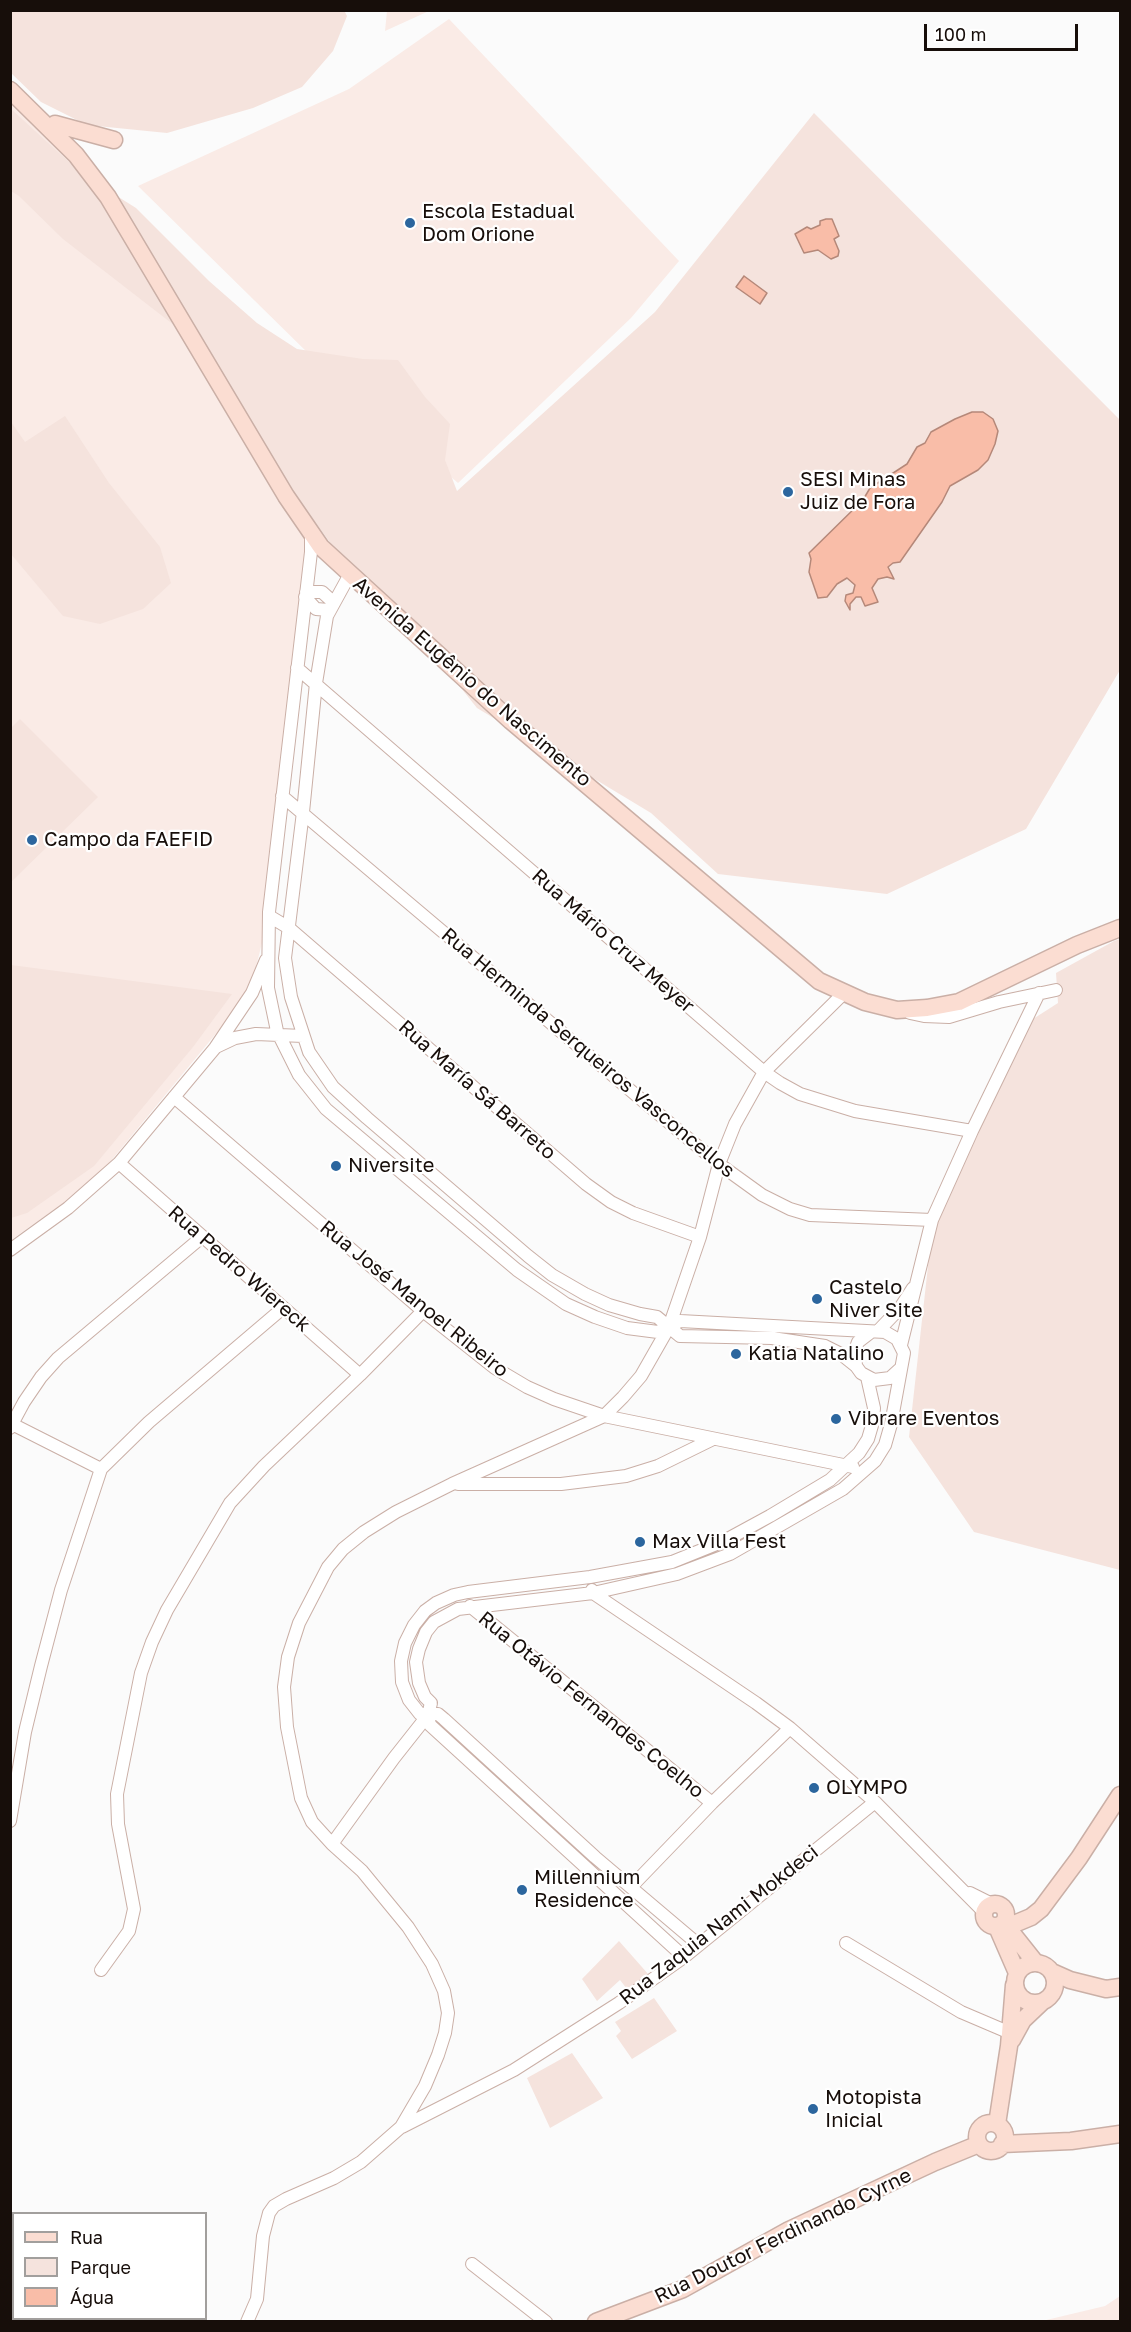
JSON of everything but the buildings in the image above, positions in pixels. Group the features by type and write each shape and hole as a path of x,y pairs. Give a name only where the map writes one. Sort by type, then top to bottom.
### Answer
{"street":[{"name":"Avenida Eugênio do Nascimento","path":"10,84 82,151 113,193 173,306"},
{"name":"Avenida Eugênio do Nascimento","path":"10,90 85,166 108,197 286,496 321,547 511,721 819,981 865,1002 897,1010 927,1008 959,1002 1077,945 1120,928"},
{"path":"55,124 114,140"},
{"path":"311,534 311,552 269,916 268,956 268,988 279,1034 299,1075 326,1109 517,1270 566,1304 627,1328 658,1332 680,1321 741,1323 875,1331 891,1334 901,1345"},
{"path":"350,574 331,606 316,683 285,958 291,997 303,1036 309,1052 333,1087 528,1256 552,1275 585,1294 609,1305 657,1317 680,1336 741,1336 804,1341 825,1346 841,1354 867,1377 874,1380 890,1378 901,1368"},
{"path":"306,595 316,609 331,606"},
{"name":"Rua Mário Cruz Meyer","path":"297,668 764,1072 800,1094 839,1107 972,1131"},
{"name":"Rua Herminda Serqueiros Vasconcellos","path":"282,796 719,1164 762,1195 790,1209 810,1215 932,1220"},
{"name":"Rua María Sá Barreto","path":"269,916 289,928 586,1184 610,1202 633,1213 700,1237"},
{"path":"10,1250 68,1208 119,1163 215,1048 252,993 268,956"},
{"name":"Avenida Eugênio do Nascimento","path":"844,993 865,994 895,1000 923,1000 956,994 1018,975"},
{"path":"897,1010 924,1016 949,1017 1056,990"},
{"path":"247,2322 257,2299 263,2236 269,2213 274,2206 286,2199 334,2178 361,2162 400,2127 425,2086 446,2033 448,2013 444,1991 432,1964 408,1927 362,1871 312,1822 301,1798 287,1727 284,1686 288,1657 299,1623 328,1567 343,1549 364,1532 396,1512 452,1484 604,1416 641,1376 669,1327 700,1237 719,1164 735,1124 764,1072 844,993"},
{"path":"332,1844 428,1715 431,1703 425,1697 419,1683 416,1662 426,1632 434,1622 458,1609 470,1606 593,1593 701,1566 730,1554 843,1489 875,1461 885,1445 891,1424 903,1360 901,1345 932,1220 972,1131 1040,993"},
{"path":"215,1048 235,1038 256,1034 303,1036"},
{"name":"Rua José Manoel Ribeiro","path":"174,1097 423,1311 495,1368 527,1387 554,1400 604,1416 866,1470"},
{"path":"354,1132 367,1118"},
{"name":"Rua Pedro Wiereck","path":"119,1163 360,1376"},
{"path":"438,1204 451,1190"},
{"path":"101,1469 11,1425 40,1377 58,1358 202,1237"},
{"path":"517,1270 528,1256"},
{"path":"856,1366 855,1350 858,1342 875,1331 900,1308 917,1282"},
{"path":"10,1821 25,1732 40,1666 61,1590 101,1469 149,1422 283,1308"},
{"path":"101,1970 129,1931 134,1909 118,1824 117,1794 141,1673 152,1642 173,1600 230,1503 271,1459 360,1376 423,1311"},
{"path":"741,1323 741,1336"},
{"path":"699,1945 596,1857 438,1714 420,1714 414,1708 400,1673 405,1643 414,1624 425,1611 436,1603 468,1592 590,1577 661,1564 724,1541 816,1490 847,1466 868,1439 874,1408 867,1377"},
{"path":"452,1484 561,1484 626,1476 658,1466 713,1439"},
{"path":"770,1516 777,1527"},
{"path":"696,1553 701,1566"},
{"path":"590,1577 593,1593 790,1728 875,1802 964,1890 988,1908 987,1923 1003,1926 1031,1917 1041,1909 1079,1858 1120,1795"},
{"name":"Rua Otávio Fernandes Coelho","path":"470,1606 712,1803"},
{"path":"428,1715 430,1725 684,1958"},
{"path":"632,1886 712,1803 790,1728"},
{"name":"Rua Zaquia Nami Mokdeci","path":"400,2127 514,2070 619,2003 684,1958 875,1802"},
{"path":"1003,1926 1035,1962 1045,1965 1052,1972 1070,1980 1106,1989 1120,1987"},
{"path":"1003,1926 1019,1996 1035,2003 1047,1999 1054,1990 1052,1972"},
{"path":"846,1943 960,2012 1011,2038"},
{"path":"997,2124 988,2123 980,2127 974,2146 990,2150 999,2148 1005,2135 997,2124 1011,2038 1016,1979 1025,1965 1035,1962"},
{"path":"1011,2038 1023,2020 1041,2002"},
{"path":"1002,2144 1071,2141 1120,2134"},
{"name":"Rua Doutor Ferdinando Cyrne","path":"596,2322 683,2289 789,2230 974,2146"},
{"path":"472,2264 546,2322"}],"shaded area":[{"path":"387,10 429,11 385,31"},
{"name":"Escola Estadual Dom Orione","path":"449,19 679,261 631,318 458,483 313,358 138,186 349,89"},
{"path":"11,103 84,171 308,540 264,935 255,971 247,990 228,1019 110,1162 72,1197 11,1240"},
{"path":"1120,2296 1120,2321 1042,2321 1105,2306"}],"green space":[{"path":"344,10 347,16 333,51 302,87 253,108 167,133 87,125 41,102 11,73 10,11"},
{"name":"SESI Minas Juiz de Fora","path":"10,108 82,174 136,208 209,281 257,323 297,349 363,359 398,360 425,397 450,424 445,460 457,491 655,312 814,113 1120,420 1120,670 1026,829 887,894 718,874 651,813 477,708 417,633 347,566 275,467 201,346 63,239 11,191"},
{"path":"65,416 109,483 160,547 171,583 143,609 100,624 63,616 11,554 11,422 25,442"},
{"name":"Campo da FAEFID","path":"20,719 98,797 11,882 11,728"},
{"path":"1120,939 1120,1570 974,1532 909,1437 932,1230 1033,1019 1058,1003 1056,973"},
{"path":"11,965 232,994 193,1047 94,1166 27,1213 11,1218"},
{"path":"619,1941 649,1975 627,1989 620,1980 597,2001 582,1979"},
{"path":"654,1998 677,2031 632,2059 616,2036 621,2031 615,2022"},
{"path":"572,2053 603,2098 550,2128 527,2078"}],"water":[{"path":"832,219 839,236 834,239 839,251 838,256 831,259 818,250 804,253 795,234 807,227 811,229 820,225 820,221"},
{"path":"744,276 767,293 760,304 736,287"},
{"path":"972,412 983,412 993,419 998,431 988,460 978,470 950,486 942,502 900,562 888,567 894,579 887,577 878,579 872,588 878,602 865,606 861,597 856,597 850,604 850,610 845,601 846,595 853,593 855,585 847,578 837,584 827,597 818,598 809,572 811,559 809,553 863,500 870,488 907,464 917,447 925,443 931,432"}],"place":[{"name":"Escola Estadual Dom Orione","path":"410,223"},
{"name":"SESI Minas Juiz de Fora","path":"788,492"},
{"name":"Campo da FAEFID","path":"32,840"},
{"name":"Niversite","path":"336,1166"},
{"name":"Castelo Niver Site","path":"817,1299"},
{"name":"Katia Natalino","path":"736,1354"},
{"name":"Vibrare Eventos","path":"836,1419"},
{"name":"Max Villa Fest","path":"640,1542"},
{"name":"OLYMPO","path":"814,1788"},
{"name":"Millennium Residence","path":"522,1890"},
{"name":"Motopista Inicial","path":"813,2109"}]}
